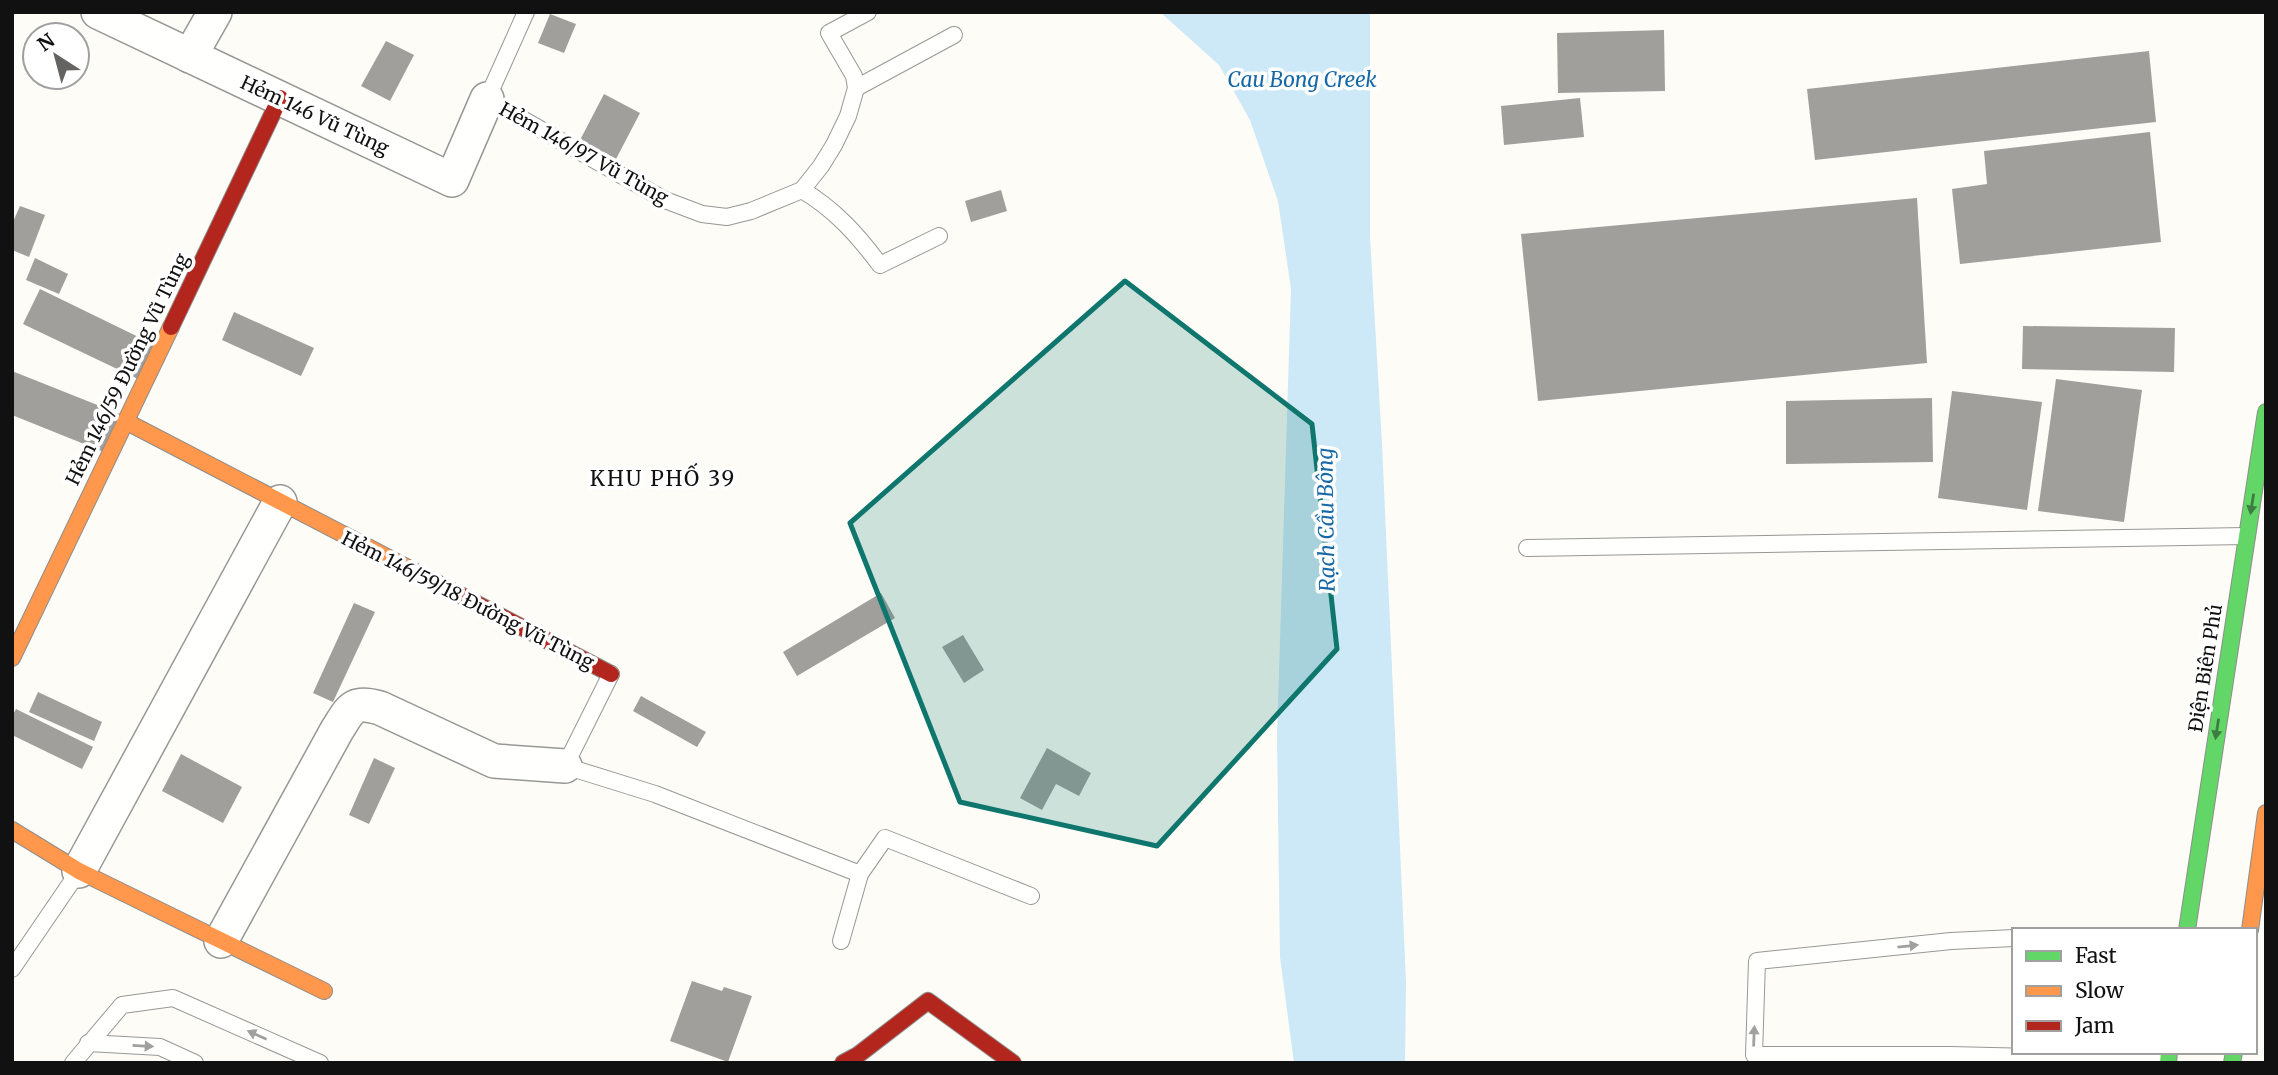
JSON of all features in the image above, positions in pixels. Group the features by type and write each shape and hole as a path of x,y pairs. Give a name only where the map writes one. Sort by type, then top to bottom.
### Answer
{"street":[{"name":"Hẻm 146 Vũ Tùng","path":"98,12 452,180 487,99"},
{"path":"190,56 215,12"},
{"name":"Hẻm 146/59 Đường Vũ Tùng","path":"12,658 280,98"},
{"name":"Điện Biên Phủ","path":"2187,928 2266,412"},
{"name":"Hẻm 146/59/18 Đường Vũ Tùng","path":"125,422 611,674"},
{"path":"79,871 280,502"},
{"path":"221,941 337,730 356,705 363,703 380,708 494,761 565,766"},
{"path":"2250,928 2266,813"},
{"path":"12,830 79,871 324,991"},
{"path":"843,1063 858,1055 928,1001 1013,1063"}],"lane":[{"path":"487,99 526,12"},
{"path":"868,12 830,33 855,76 856,88 848,116 834,145 802,190 843,220 880,265 939,236"},
{"path":"856,88 954,35"},
{"name":"Hẻm 146/97 Vũ Tùng","path":"487,99 627,181 702,214 727,216 751,211 802,190"},
{"path":"1527,548 2247,536"},
{"name":"Hẻm 146/59/18 Đường Vũ Tùng","path":"565,766 611,674"},
{"path":"565,766 655,794 860,874"},
{"path":"841,941 860,874 885,838 1031,896"},
{"path":"12,969 79,871"},
{"path":"2012,939 1951,941 1757,961 1754,1055 2168,1058"},
{"path":"73,1063 122,1005 173,998 320,1063"},
{"path":"88,1043 160,1046 195,1063"}],"highlighted area":[{"path":"1125,281 1312,424 1337,649 1157,846 960,802 850,523"}],"water":[{"name":"Cau Bong Creek","path":"1160,12 1370,12 1370,237 1406,982 1405,1063 1294,1063 1280,957 1277,737 1291,289 1278,201 1250,120 1219,65"}],"building":[{"path":"550,14 576,24 564,53 538,43"},
{"path":"1664,30 1665,91 1558,93 1557,33"},
{"path":"386,41 414,55 390,101 361,86"},
{"path":"2149,51 2156,122 1815,160 1807,89"},
{"path":"604,94 640,113 615,161 579,142"},
{"path":"1580,98 1584,137 1504,145 1501,106"},
{"path":"2150,132 2161,242 1960,264 1952,189 1987,184 1984,151"},
{"path":"1001,190 1007,211 971,222 965,201"},
{"path":"1917,198 1927,363 1538,401 1521,234"},
{"path":"20,206 45,215 29,257 12,250 12,224"},
{"path":"35,258 68,274 59,294 26,280"},
{"path":"40,289 155,345 138,379 23,324"},
{"path":"234,312 314,348 301,376 222,340"},
{"path":"2023,326 2175,328 2174,372 2022,369"},
{"path":"12,371 120,414 104,452 12,415"},
{"path":"2056,379 2142,390 2124,522 2038,511"},
{"path":"1952,391 2042,402 2027,510 1938,498"},
{"path":"1932,398 1933,462 1786,464 1786,401"},
{"path":"881,593 895,618 797,676 783,652"},
{"path":"354,603 375,612 333,702 313,693"},
{"path":"963,635 984,670 964,683 942,647"},
{"path":"38,692 102,722 94,741 29,712"},
{"path":"641,696 706,732 697,747 633,711"},
{"path":"16,709 93,747 82,769 12,735 12,716"},
{"path":"1047,748 1091,773 1079,796 1056,784 1042,810 1020,798"},
{"path":"181,754 242,787 223,823 162,791"},
{"path":"374,758 395,768 369,824 349,815"},
{"path":"692,981 722,991 724,987 752,996 728,1062 670,1041"}],"traffic: fast":[{"path":"2187,928 2266,412"},
{"path":"2168,1063 2169,1054"},
{"path":"2232,1063 2234,1054"}],"traffic: slow":[{"path":"12,658 171,327"},
{"path":"125,421 462,596"},
{"path":"2250,928 2266,813"},
{"path":"12,830 79,871 324,991"}],"traffic: jam":[{"path":"171,327 280,98"},
{"path":"462,596 611,674"},
{"path":"843,1063 858,1055 928,1001 1013,1063"}],"district":[{"name":"KHU PHỐ 39","path":"663,478"}],"water label":[{"name":"Rạch Cầu Bông","path":"1326,520"}]}
